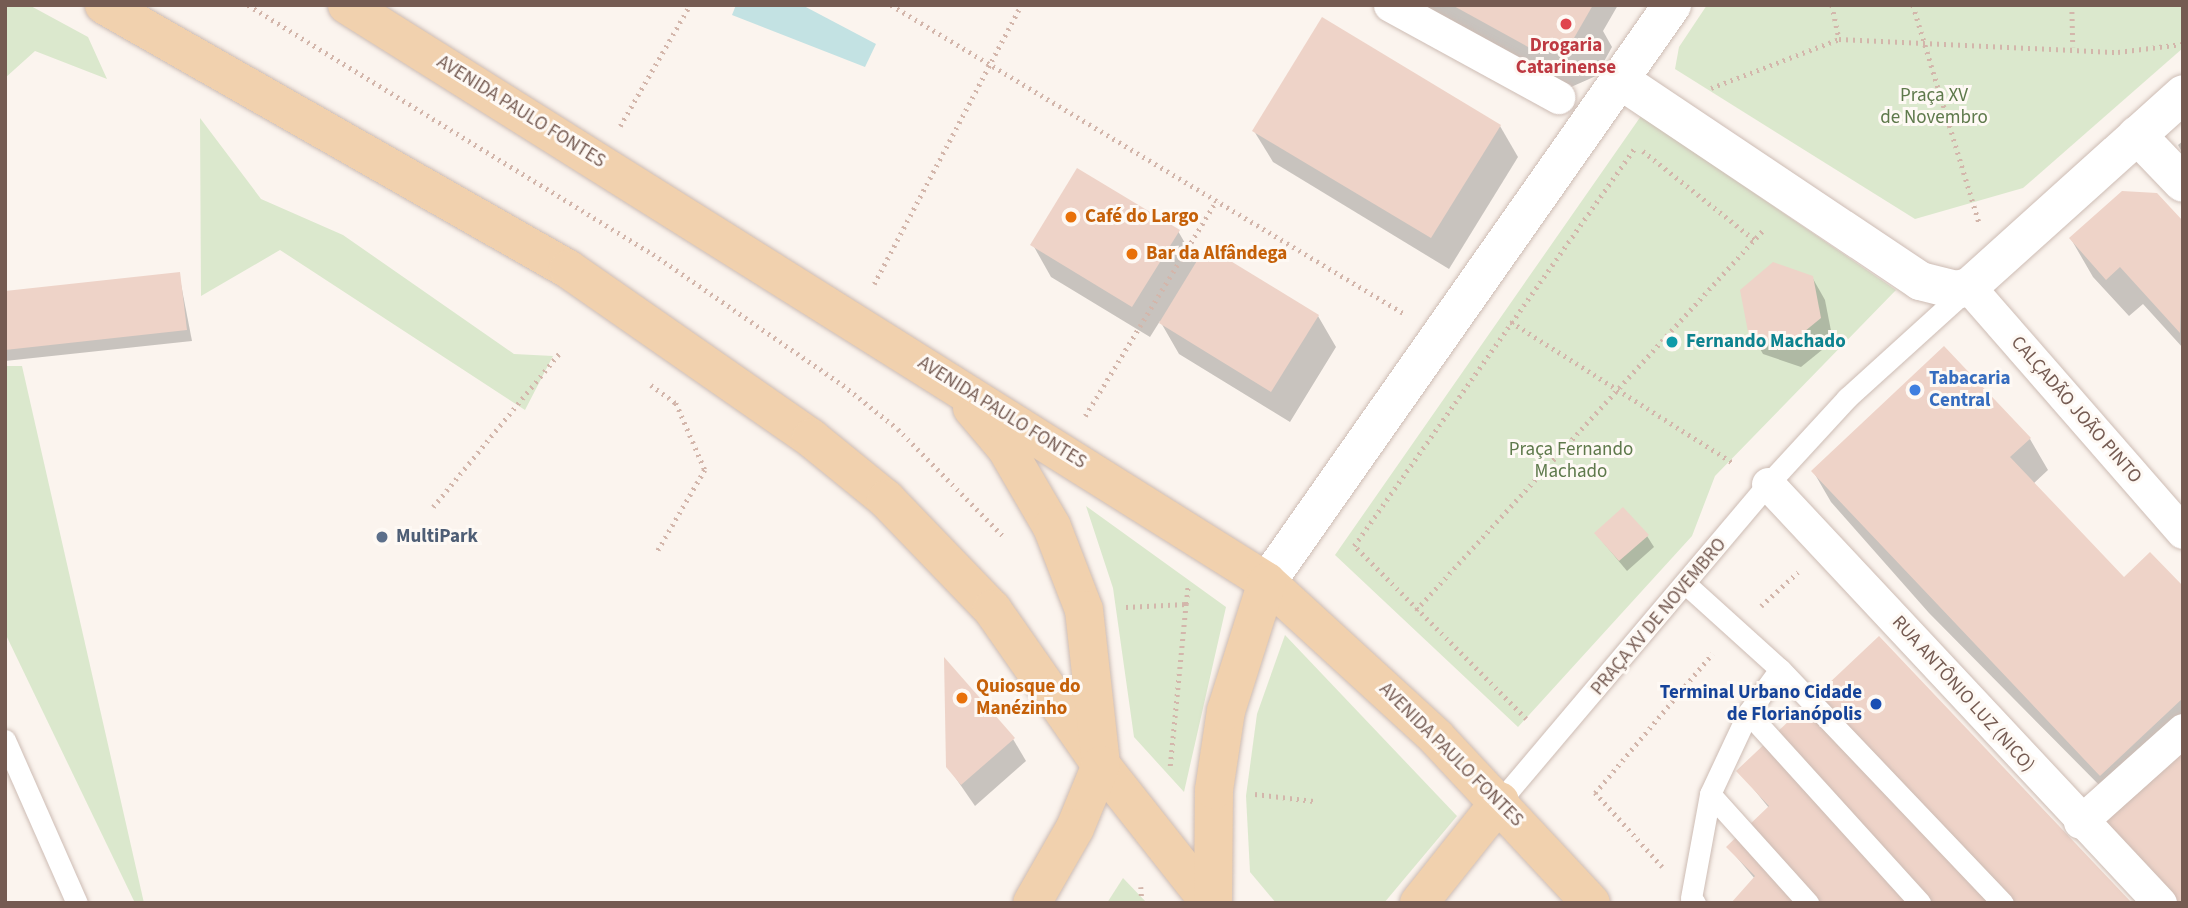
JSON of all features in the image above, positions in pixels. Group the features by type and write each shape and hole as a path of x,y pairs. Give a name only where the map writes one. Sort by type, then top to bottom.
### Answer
{"main road":[{"path":"104,5 568,269 811,438 886,499 992,609 1101,765 1211,903"},
{"name":"AVENIDA PAULO FONTES","path":"347,5 946,377 1267,582 1500,801 1591,903"},
{"path":"1211,903 1214,790 1226,711 1267,582 1623,82 1672,5"},
{"path":"1623,82 1920,281 1981,277"},
{"name":"PRAÇA XV DE NOVEMBRO","path":"1981,277 2183,94"},
{"path":"2137,135 2183,183"},
{"path":"946,377 1006,448 1052,527 1084,610 1101,765 1075,828 1031,903"},
{"path":"1419,903 1500,801"}],"street":[{"path":"1390,5 1558,97"},
{"name":"CALÇADÃO JOÃO PINTO","path":"1981,277 2183,532"},
{"name":"RUA ANTÔNIO LUZ (NICO)","path":"1769,484 2080,822 2160,903"},
{"path":"2080,822 2183,730"}],"lane":[{"name":"PRAÇA XV DE NOVEMBRO","path":"1500,801 1688,586 1769,484 1847,398 1981,277"},
{"path":"1688,586 1780,669 2003,903"},
{"path":"1693,900 1710,794 1748,713 1780,669"},
{"path":"1748,713 1920,903"},
{"path":"5,740 77,903"},
{"path":"1710,794 1808,903"}],"path":[{"path":"248,5 653,254 843,385 898,429 1012,545"},
{"path":"615,136 691,5"},
{"path":"891,5 1406,316"},
{"path":"874,284 1021,5"},
{"path":"1832,5 1839,39"},
{"path":"1913,5 1981,277"},
{"path":"2072,5 2073,47"},
{"path":"1661,107 1839,39 1923,38 2118,52 2183,44"},
{"path":"1530,723 1354,546 1634,144 1755,240"},
{"path":"1416,610 1794,196"},
{"path":"1085,416 1216,201"},
{"path":"1511,322 1769,484"},
{"path":"433,507 561,351"},
{"path":"651,385 676,403 705,470 657,552"},
{"path":"1693,900 1595,793 1736,630 1826,545"},
{"path":"1170,771 1189,580"},
{"path":"1121,607 1186,604"},
{"path":"1243,793 1314,801"}],"green space":[{"path":"5,5 29,5 88,37 107,79 35,51 5,78"},
{"name":"Praça XV de Novembro","path":"1707,5 2183,5 2183,48 2023,188 1915,219 1675,69 1679,47"},
{"name":"Praça Fernando Machado","path":"1641,116 1896,290 1715,476 1692,536 1518,727 1335,555"},
{"path":"200,118 261,199 343,235 514,354 553,356 525,410 280,250 201,296"},
{"path":"5,366 22,366 144,903 135,903 5,633"},
{"path":"1086,506 1226,607 1184,792 1134,737 1113,588"},
{"path":"1285,635 1457,816 1384,903 1276,903 1250,872 1246,796 1257,714"},
{"path":"1123,878 1147,903 1107,903"}],"water":[{"path":"736,5 802,5 876,44 865,67 732,15"}],"building":[{"path":"1452,5 1593,5 1574,38 1539,53"},
{"path":"1322,17 1501,125 1431,238 1252,131"},
{"path":"1077,168 1180,230 1132,307 1030,245"},
{"path":"2122,191 2157,193 2183,221 2180,333 2120,267 2106,280 2069,238"},
{"path":"1206,246 1319,315 1271,392 1159,323"},
{"path":"1773,262 1813,276 1821,318 1788,345 1748,332 1740,290"},
{"path":"180,272 187,330 5,350 5,291"},
{"path":"1944,346 2031,438 2010,457 2124,577 2150,552 2183,586 2183,698 2100,776 1811,471"},
{"path":"1623,507 1649,535 1619,561 1594,533"},
{"name":"Terminal Urbano Cidade de Florianópolis","path":"1879,636 2132,903 1731,903 1755,876 1726,847 1769,806 1736,771"},
{"name":"Quiosque do Manézinho","path":"944,657 1015,738 961,785 946,767"},
{"path":"2183,730 2183,903 2160,903 2080,822"}],"place":[{"name":"Drogaria Catarinense","path":"1566,24"},
{"name":"Café do Largo","path":"1071,217"},
{"name":"Bar da Alfândega","path":"1132,254"},
{"name":"Fernando Machado","path":"1672,342"},
{"name":"Tabacaria Central","path":"1915,390"},
{"name":"MultiPark","path":"382,537"},
{"name":"Quiosque do Manézinho","path":"962,698"},
{"name":"Terminal Urbano Cidade de Florianópolis","path":"1876,704"}]}
